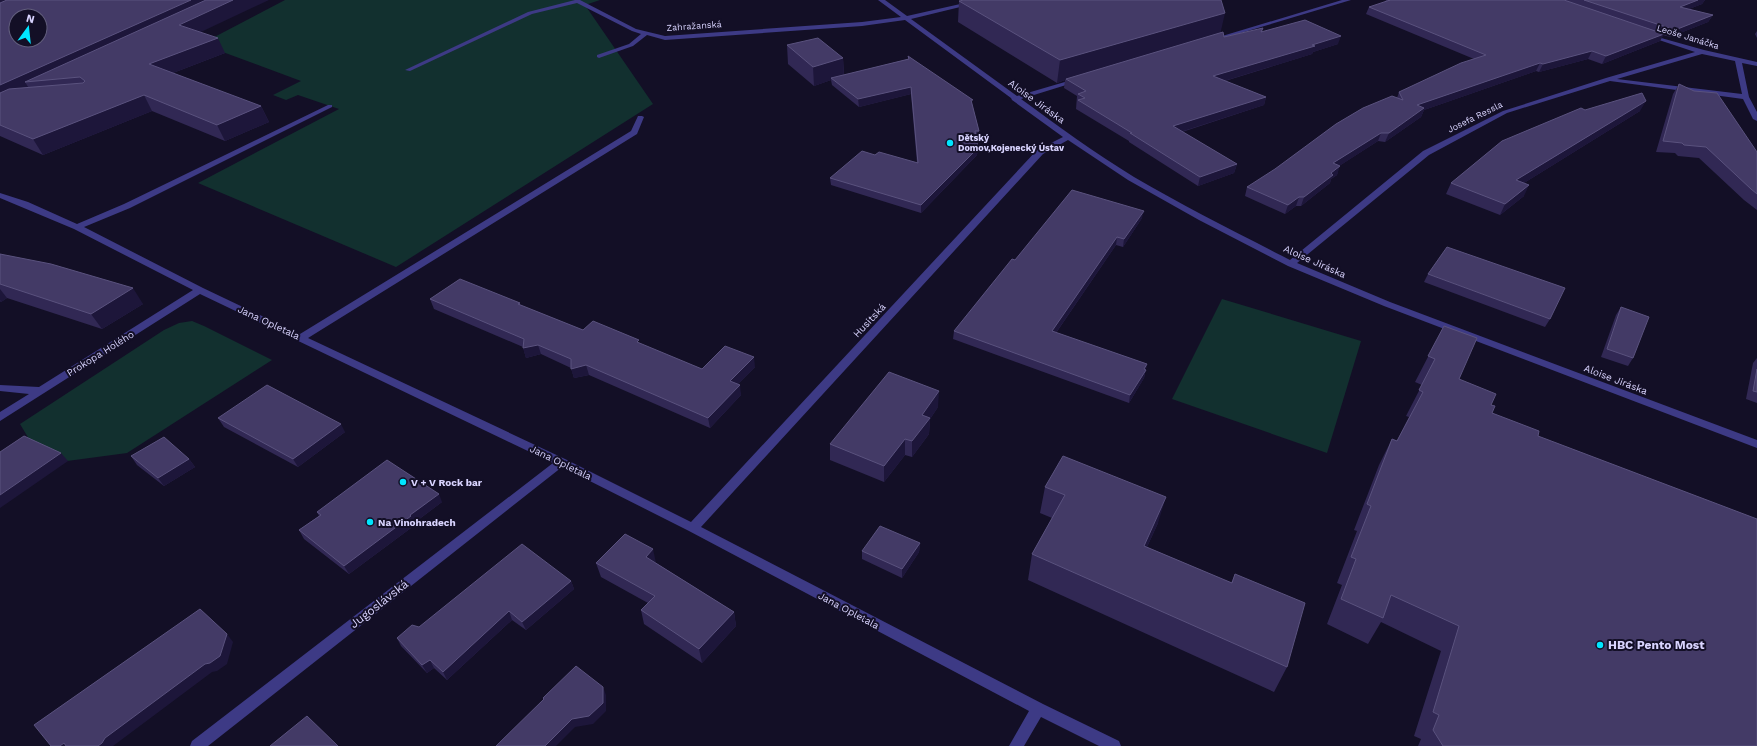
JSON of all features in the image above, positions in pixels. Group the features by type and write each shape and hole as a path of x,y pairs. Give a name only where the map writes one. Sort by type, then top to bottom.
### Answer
{"street":[{"name":"Aloise Jiráska","path":"881,0 1014,99 1068,137 1138,182 1202,218 1291,264 1387,304 1757,444"},
{"name":"Zahražanská","path":"408,70 530,13 578,1 634,30 665,38 862,24 907,18 986,0"},
{"path":"1204,43 1348,0"},
{"name":"Leoše Janáčka","path":"1643,32 1702,52 1757,64"},
{"path":"599,56 631,45 645,34"},
{"name":"Josefa Ressla","path":"1291,264 1426,153 1505,112 1608,79 1702,52"},
{"path":"1738,60 1746,97 1757,119"},
{"path":"1014,99 1082,78"},
{"path":"1608,79 1746,97"},
{"path":"78,227 126,206 330,106"},
{"path":"302,337 634,132 640,117"},
{"name":"Husitská","path":"693,528 1040,152 1068,137"},
{"name":"Jana Opletala","path":"0,195 78,227 200,290 302,337 561,462 693,528 1038,709 1114,746"},
{"name":"Prokopa Holého","path":"0,417 200,290"},
{"path":"0,388 40,391"},
{"name":"Jugoslávská","path":"197,746 561,462"},
{"path":"1016,746 1038,709"}],"green space":[{"path":"285,0 600,0 585,5 653,104 396,267 198,183 339,109 298,95 286,100 273,95 301,81 201,44"},
{"path":"1222,299 1361,341 1327,453 1172,399"},
{"path":"192,321 272,360 127,453 67,461 32,444 20,424 164,330 179,323"}],"building":[{"path":"7,0 191,0 0,85 0,3"},
{"path":"206,0 233,0 179,25 218,38 149,64 261,106 217,125 144,95 33,139 0,125 0,93 9,89 83,83 85,81 80,77 25,82"},
{"path":"1221,0 1225,13 1060,60 959,1"},
{"path":"1390,0 1564,0 1664,34 1606,56 1592,51 1543,64 1540,63 1417,105 1424,108 1389,133 1381,133 1333,163 1340,166 1331,173 1333,175 1304,197 1299,197 1288,205 1247,187 1275,169 1336,124 1363,108 1392,96 1403,100 1399,92 1461,63 1486,55 1369,7"},
{"path":"1584,0 1698,0 1680,7 1713,15 1675,30"},
{"path":"1305,20 1341,36 1312,45 1315,46 1213,76 1266,97 1173,126 1237,164 1200,177 1078,100 1085,98 1078,94 1086,91 1066,79 1223,32 1224,37 1263,28 1261,32"},
{"path":"818,38 843,58 813,67 787,45"},
{"name":"Dětský Domov,Kojenecký Ústav","path":"908,56 973,100 971,100 979,131 975,131 978,148 921,205 830,178 862,151 875,155 879,152 918,163 911,87 858,99 831,78 909,59"},
{"path":"1679,84 1694,91 1717,93 1757,152 1757,194 1706,147 1663,141"},
{"path":"1642,93 1646,101 1516,180 1529,185 1505,204 1451,183 1502,141 1581,108 1585,110"},
{"path":"1072,190 1144,211 1124,239 1117,237 1052,331 1147,364 1144,369 1146,370 1130,395 954,331 1012,259 1015,260"},
{"path":"1447,247 1565,288 1550,319 1428,274"},
{"path":"0,254 51,264 133,288 91,314 0,284"},
{"path":"460,279 583,330 593,321 639,340 637,342 702,369 725,346 754,357 730,381 740,385 708,418 586,365 571,369 571,359 538,345 523,348 524,339 430,299"},
{"path":"1621,307 1649,317 1633,358 1607,349"},
{"name":"HBC Pento Most","path":"1444,326 1477,338 1459,379 1496,394 1491,405 1495,406 1492,413 1539,431 1538,436 1757,519 1757,746 1443,746 1433,730 1439,715 1433,712 1459,626 1391,595 1383,618 1341,599 1356,559 1351,557 1371,506 1367,504 1392,439 1397,441 1423,392 1419,390 1435,359 1428,356"},
{"path":"1757,369 1757,392 1753,391"},
{"path":"889,372 939,391 922,415 930,418 912,441 905,439 884,466 830,444"},
{"path":"267,385 341,424 293,459 218,418"},
{"path":"24,436 61,453 0,495 0,452"},
{"path":"164,437 189,459 158,478 131,456"},
{"path":"1063,456 1166,497 1144,546 1232,583 1235,574 1305,603 1287,667 1032,554 1065,495 1045,487"},
{"name":"Na Vinohradech","path":"387,460 439,494 344,566 299,530 321,515 317,512"},
{"path":"880,526 920,543 902,569 862,551"},
{"path":"625,534 653,549 646,557 734,612 699,649 641,610 655,596 596,563"},
{"path":"522,544 571,581 522,622 509,611 443,672 430,660 422,665 397,638 412,625 419,627"},
{"path":"200,609 227,634 220,656 210,663 205,664 105,738 98,746 66,746 64,743 60,746 51,746 34,725"},
{"path":"576,666 603,687 603,703 589,716 572,719 545,746 496,746 544,699 543,698"},
{"path":"307,716 338,746 270,746"}],"place":[{"name":"Dětský Domov,Kojenecký Ústav","path":"950,143"},
{"name":"V + V Rock bar","path":"403,482"},
{"name":"Na Vinohradech","path":"370,522"},
{"name":"HBC Pento Most","path":"1600,645"}]}
